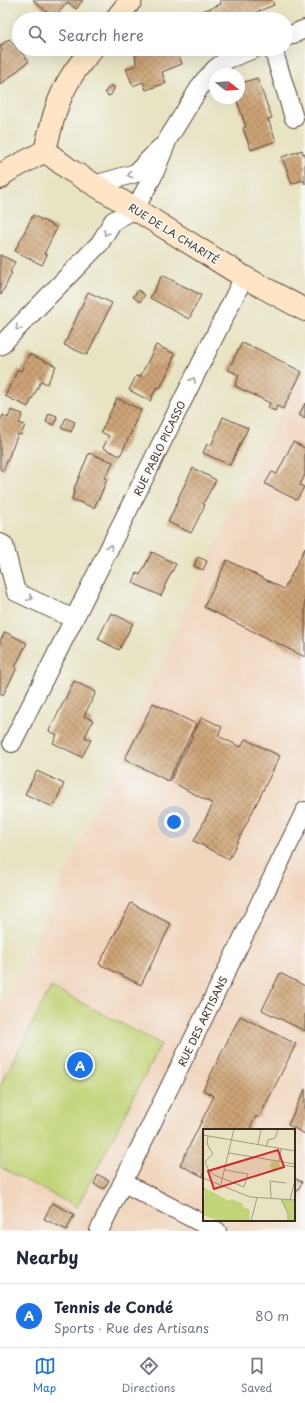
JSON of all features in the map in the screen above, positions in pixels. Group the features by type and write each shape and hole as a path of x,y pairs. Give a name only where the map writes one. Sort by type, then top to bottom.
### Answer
{"street":[{"path":"122,12 132,0"},
{"path":"293,34 305,29"},
{"path":"0,178 4,173 45,151 52,121 62,94 71,76 87,56"},
{"path":"0,346 100,243 113,222 135,209 153,176 168,139 203,82 215,69 228,59 236,56"},
{"path":"275,56 294,118"},
{"path":"94,185 136,174 168,139"},
{"name":"RUE DE LA CHARITÉ","path":"45,151 70,170 94,185 244,276 305,310"},
{"name":"RUE PABLO PICASSO","path":"12,743 244,276"},
{"path":"0,543 4,545 16,592 74,619"},
{"name":"RUE DES ARTISANS","path":"100,1231 305,811"},
{"path":"124,1183 217,1231"}],"shaded area":[{"path":"305,365 305,1231 0,1231 0,1010 25,963 221,532"}],"green space":[{"path":"51,987 161,1044 77,1207 0,1167 0,1086"}],"building":[{"path":"33,0 83,0 76,9 68,2 59,12 46,12"},
{"path":"220,0 272,0 274,5 257,12 201,12 221,4"},
{"path":"9,39 12,42 12,56 24,56 29,61 0,85 0,53 2,51 0,46"},
{"path":"179,56 182,64 162,72 166,83 146,90 143,82 133,86 126,69 137,65 135,57"},
{"path":"257,78 272,118 268,119 276,141 251,150 243,128 246,127 238,104 245,104 245,82"},
{"path":"110,86 114,87 114,89 111,95 108,96 105,92"},
{"path":"302,150 303,154 305,153 305,184 303,180 292,184 282,157"},
{"path":"33,215 57,228 44,254 47,255 42,265 15,251"},
{"path":"0,255 15,262 10,272 12,273 1,295 0,294"},
{"path":"162,275 201,295 189,319 150,298"},
{"path":"138,290 145,295 140,302 133,297"},
{"path":"88,292 112,303 87,355 64,345"},
{"path":"242,343 253,348 254,347 302,372 283,409 277,406 275,411 268,408 270,403 235,386 239,375 228,370"},
{"path":"156,345 175,354 172,364 160,388 157,387 150,401 129,390 136,376 140,377"},
{"path":"29,354 56,366 47,384 41,381 28,407 5,396 18,369 21,371"},
{"path":"117,398 141,410 120,456 103,448 109,436 101,432"},
{"path":"305,403 305,418 299,415"},
{"path":"11,410 23,414 19,423 25,425 21,435 18,434 3,471 0,469 0,422 3,415 8,418"},
{"path":"49,413 57,416 54,425 46,422"},
{"path":"223,417 248,428 230,465 203,453 207,444 211,446"},
{"path":"66,418 75,422 71,432 61,428"},
{"path":"293,442 305,448 305,475 300,485 304,487 297,500 265,484 272,472 277,474"},
{"path":"89,453 113,462 104,478 107,479 94,508 72,499 74,489"},
{"path":"193,468 216,480 203,504 205,505 191,533 168,522"},
{"path":"305,548 305,657 204,607 227,560 284,589"},
{"path":"152,552 176,564 161,596 133,583 137,573 140,575"},
{"path":"198,557 207,561 203,570 194,566"},
{"path":"111,613 133,623 119,650 98,639"},
{"path":"5,632 27,643 15,667 17,668 3,695 0,693 0,641"},
{"path":"74,681 96,692 84,716 93,720 85,737 91,740 82,757 53,743 57,735 49,731"},
{"path":"153,703 196,724 168,781 125,759"},
{"path":"202,717 222,727 218,736 241,747 245,739 280,756 229,859 194,841 213,804 170,781"},
{"path":"37,771 64,784 53,807 25,794"},
{"path":"131,903 171,924 141,985 99,964"},
{"path":"280,973 305,986 305,1031 262,1010"},
{"path":"240,1016 296,1044 259,1118 256,1116 250,1129 203,1129 203,1176 180,1165 214,1096 203,1090"},
{"path":"305,1089 305,1134 288,1125"},
{"path":"98,1175 109,1180 104,1189 94,1184"},
{"path":"295,1178 302,1182 295,1195"},
{"path":"52,1203 74,1214 67,1230 44,1219"}],"place":[{"name":"Tennis de Condé","path":"80,1065"}]}
